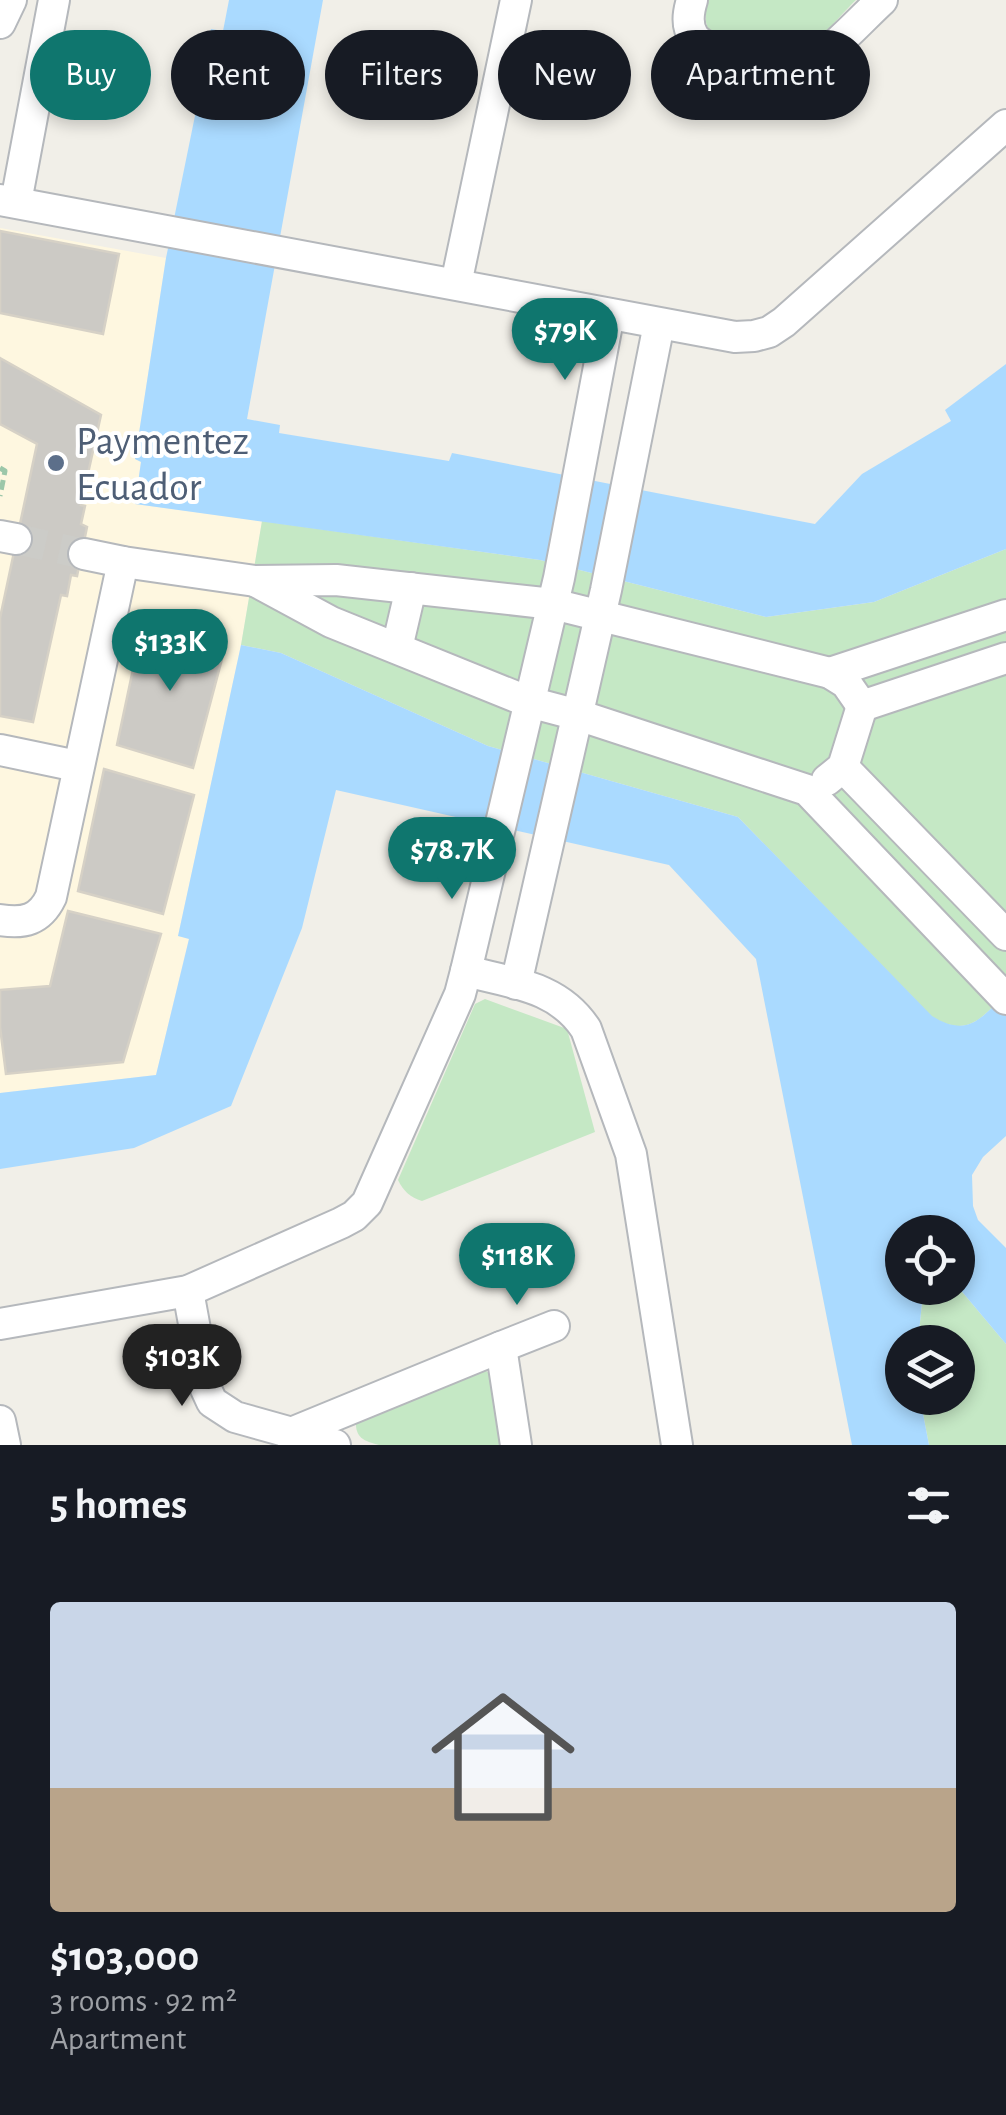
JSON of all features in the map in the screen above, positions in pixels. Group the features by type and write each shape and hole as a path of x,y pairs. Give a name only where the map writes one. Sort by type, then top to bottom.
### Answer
{"street":[{"path":"0,23 11,0"},
{"path":"54,0 8,201 734,337 768,332 784,322 1006,124"},
{"path":"456,284 516,0"},
{"path":"692,0 689,24 701,44 712,51 780,70 792,70 816,60 882,0"},
{"path":"0,1324 188,1291 354,1216 367,1203 460,994 556,591 609,314"},
{"path":"516,984 603,604 659,324"},
{"path":"84,554 255,582 336,580 411,588 556,591 830,672 846,684 862,706"},
{"path":"0,920 31,920 44,911 51,897 123,562"},
{"path":"255,582 331,622 529,702 578,714 807,790 1000,994"},
{"path":"396,648 411,588"},
{"path":"830,672 1006,614"},
{"path":"862,706 1006,658"},
{"path":"807,790 818,787 843,767 862,706"},
{"path":"0,750 78,766"},
{"path":"843,767 1006,935"},
{"path":"466,971 546,993 564,1003 586,1029 631,1154 678,1445"},
{"path":"188,1291 206,1389 212,1402 235,1417 336,1445"},
{"path":"288,1434 554,1326"},
{"path":"500,1347 516,1445"},
{"path":"0,1420 5,1445"}],"path":[{"path":"0,468 5,470 0,496"}],"shaded area":[{"path":"0,228 166,258 135,459 141,461 135,504 262,521 241,645 178,936 189,938 156,1075 0,1093"}],"green space":[{"path":"708,0 856,0 827,30 709,30"},
{"path":"262,521 540,560 766,617 874,602 1006,549 1006,994 973,1023 944,1023 932,1017 738,817 488,746 281,653 241,645"},
{"path":"485,999 567,1029 595,1132 422,1201 408,1194 398,1180 475,1004"},
{"path":"922,1305 973,1305 1006,1344 1006,1445 929,1445 923,1415 975,1415 975,1325 920,1325"},
{"path":"482,1368 493,1376 507,1445 379,1445 359,1435 356,1421"}],"water":[{"path":"229,0 323,0 305,99 305,30 223,30"},
{"path":"194,120 301,120 247,419 280,425 279,433 449,461 452,453 815,524 862,474 951,421 945,410 1006,364 1006,549 874,602 766,617 540,560 135,504 141,462 135,459 166,258"},
{"path":"241,645 281,653 488,746 738,817 932,1016 955,1025 973,1023 1006,994 1006,1136 983,1157 972,1175 973,1206 978,1220 1006,1248 1006,1344 973,1305 975,1215 885,1215 885,1305 922,1305 920,1325 885,1325 885,1415 923,1415 929,1445 852,1445 756,959 669,865 336,790 302,928 231,1106 134,1148 0,1169 0,1093 156,1075 189,939 178,936"}],"building":[{"path":"0,231 119,254 103,334 0,313"},
{"path":"0,358 101,415 81,505 85,506 81,524 87,527 77,576 71,575 67,596 61,595 33,722 0,716 0,618 37,444 0,424"},
{"path":"143,622 226,644 193,768 117,745"},
{"path":"104,769 194,795 163,914 78,891"},
{"path":"68,911 161,934 123,1062 6,1074 0,990 50,986"}],"tunnel":[{"path":"16,539 84,554"}],"place":[{"name":"Paymentez Ecuador","path":"56,463"}]}
